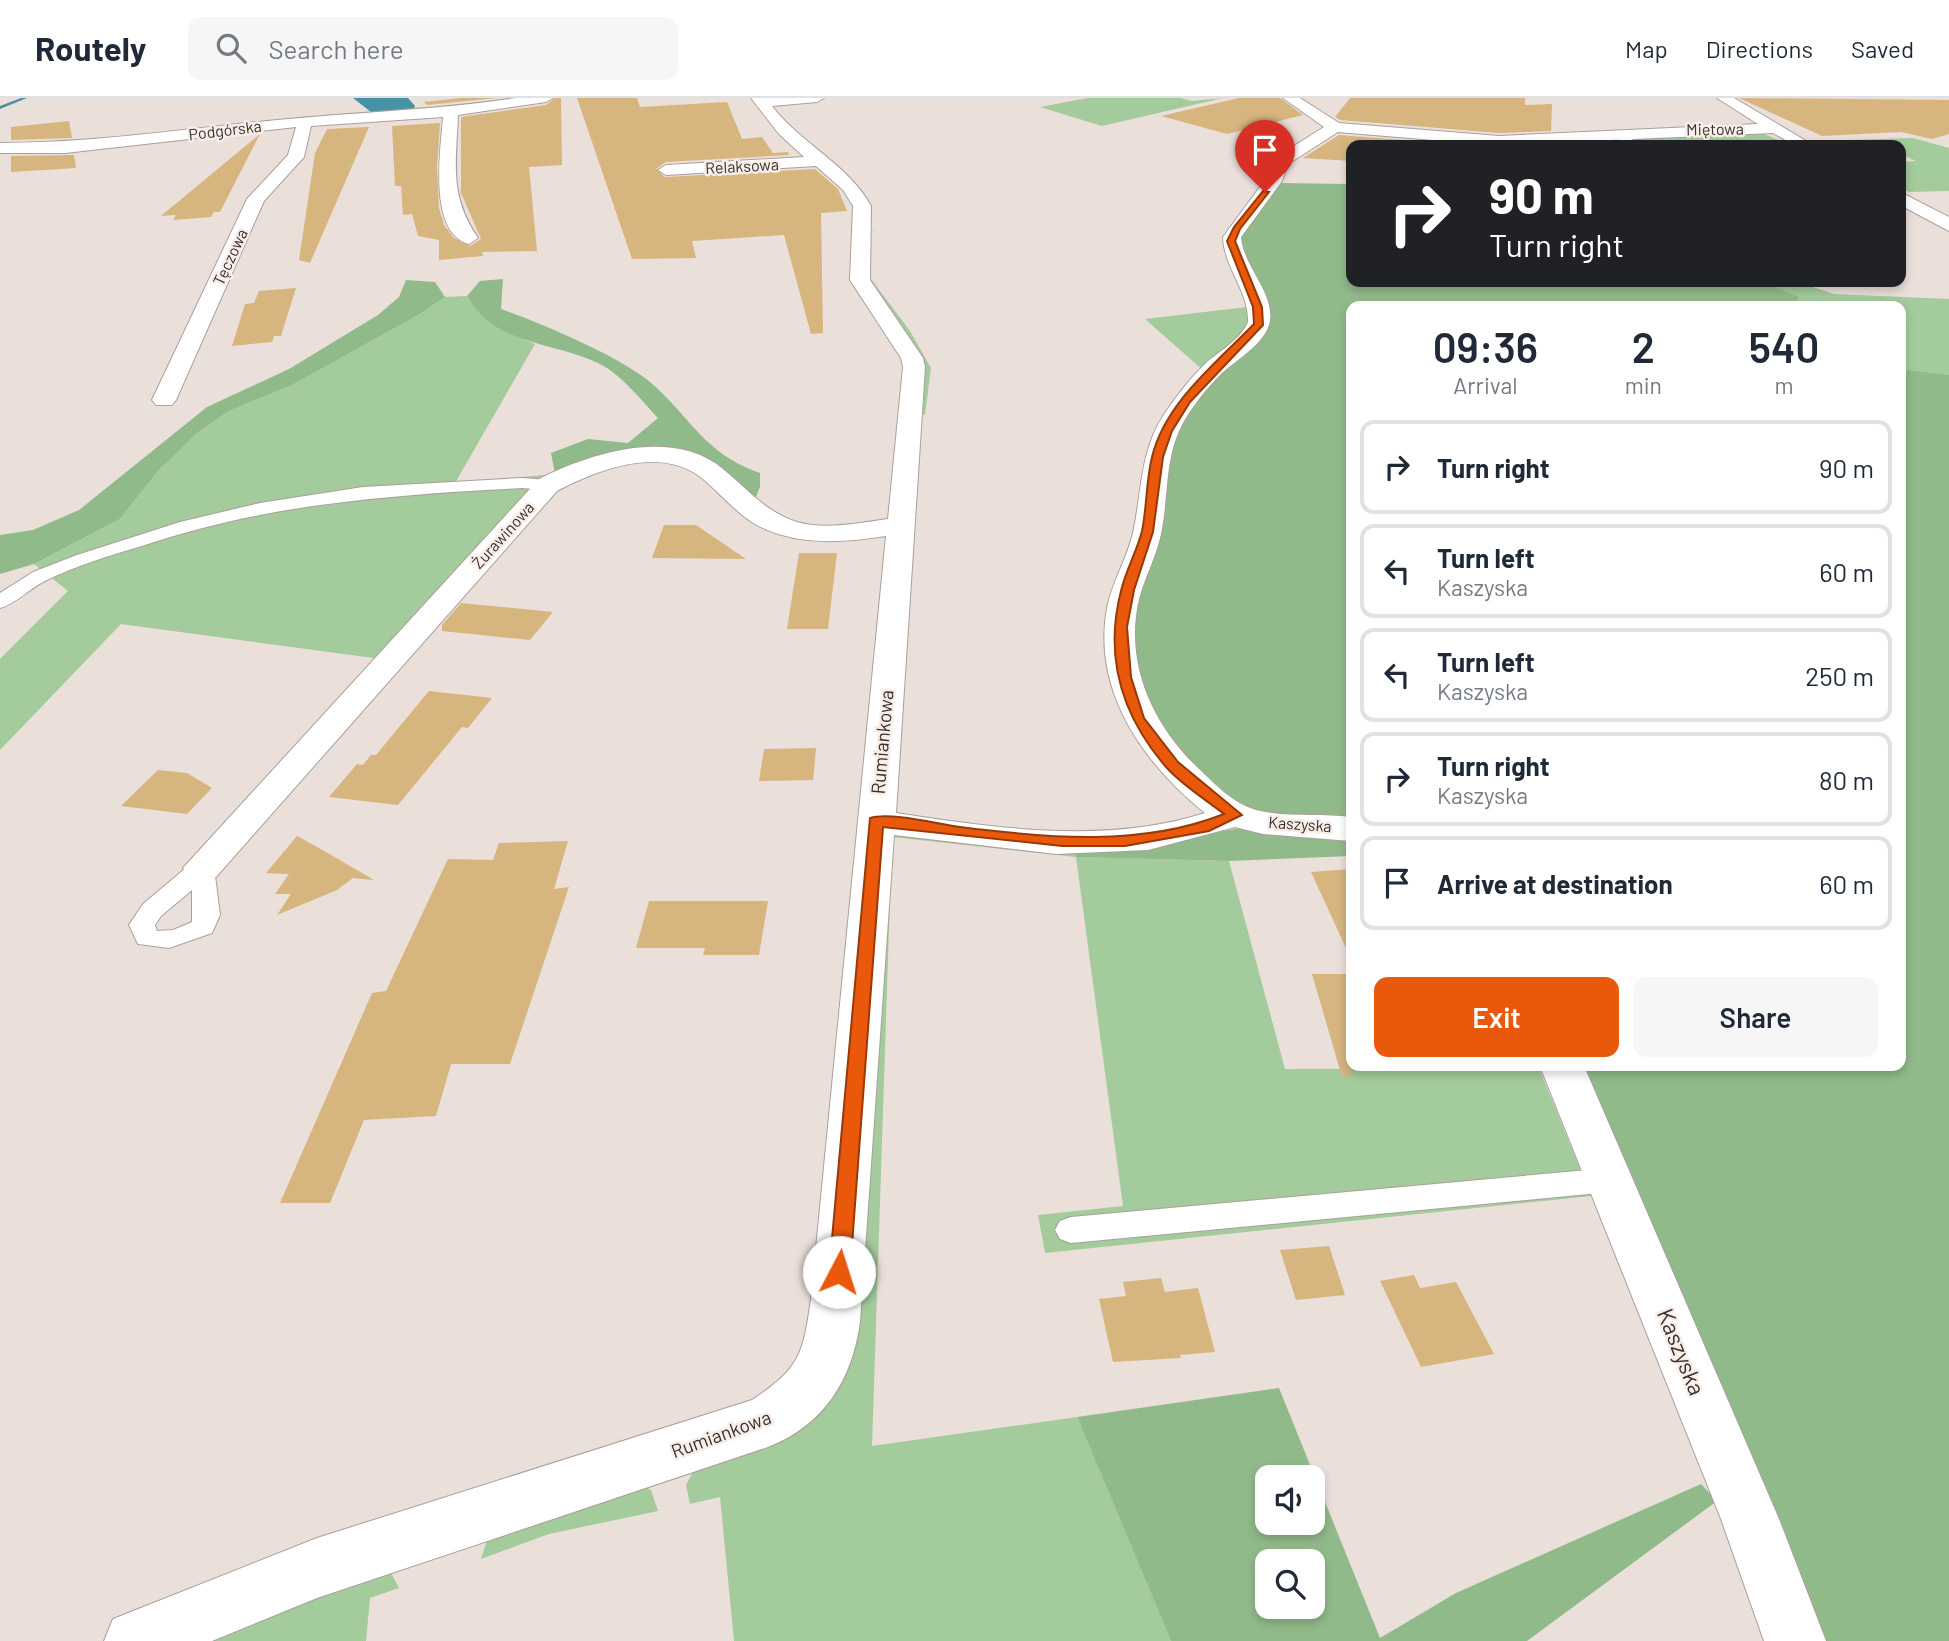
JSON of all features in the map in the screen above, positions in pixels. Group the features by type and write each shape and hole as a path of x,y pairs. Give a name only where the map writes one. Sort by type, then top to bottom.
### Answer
{"street":[{"name":"Podgórska","path":"1,149 75,147 303,122 451,112 545,98"},
{"path":"760,100 817,98"},
{"name":"Miętowa","path":"1290,98 1335,127 1494,140"},
{"path":"1724,98 1796,140"},
{"name":"Rumiankowa","path":"135,1641 317,1568 768,1421 804,1398 825,1366 836,1310 914,367 912,358 860,281 862,206 858,196 846,181 792,140 760,100"},
{"path":"451,112 447,160 452,211 460,230 469,238"},
{"name":"Tęczowa","path":"164,400 256,199 296,157 304,132 303,122"},
{"name":"Kaszyska","path":"1335,127 1281,161 1273,181 1232,237 1233,248 1257,307 1258,325 1186,400 1167,431 1157,457 1147,532 1122,608 1122,664 1138,718 1172,765 1235,815 1260,821 1346,829"},
{"name":"Miętowa","path":"1522,140 1773,128"},
{"name":"Relaksowa","path":"666,170 818,161"},
{"path":"1906,200 1949,225"},
{"name":"Żurawinowa","path":"202,868 548,485 569,473 600,463 660,456 684,459 704,466 773,523 822,533 901,525"},
{"path":"875,821 945,832 1062,841 1125,841 1193,830 1235,815"},
{"name":"Kaszyska","path":"1564,1071 1750,1519 1795,1641"}],"lane":[{"path":"1616,134 1627,140"},
{"path":"0,592 163,532 262,507 365,493 522,483 548,485"},
{"path":"0,602 22,583"},
{"path":"1070,1230 1610,1180"}],"green space":[{"path":"1088,98 1181,98 1192,101 1223,98 1102,126 1040,107"},
{"path":"1756,131 1778,140 1631,140 1629,139"},
{"path":"1913,138 1949,148 1949,191 1906,190 1906,162 1916,161 1906,156 1906,140 1844,140"},
{"path":"1278,183 1346,184 1346,287 1774,287 1799,297 1797,301 1346,301 1346,824 1283,818 1242,809 1164,742 1128,651 1166,458 1191,401 1259,331 1237,241"},
{"path":"875,230 870,233 871,279 910,331 931,368 925,415 919,414 923,393 870,284 869,232"},
{"path":"503,279 501,309 578,341 636,372 664,395 711,445 725,456 760,473 760,487 754,502 661,452 555,474 551,453 588,439 628,443 658,418 615,374 598,363 508,333 478,312 467,296 480,281"},
{"path":"406,280 435,282 445,297 420,314 292,385 229,411 197,433 158,471 120,519 34,564 0,574 0,535 33,530 79,510 207,407 289,369 378,315 399,297"},
{"path":"1773,287 1812,287 1834,294 1949,299 1949,375 1906,370 1906,301 1796,301 1798,298"},
{"path":"467,296 488,320 535,344 455,483 555,474 528,490 517,507 381,659 121,624 0,750 0,659 68,591 34,564 120,519 158,471 197,433 229,411 292,385 420,314 445,297"},
{"path":"1247,307 1251,323 1204,371 1145,319"},
{"path":"1906,370 1949,375 1949,1641 1811,1641 1575,1071 1906,1071"},
{"path":"1241,828 1346,834 1346,856 1229,861 1076,857 1076,848 1150,843"},
{"path":"900,830 1076,848 1077,857 1229,861 1285,1069 1540,1071 1591,1196 1045,1253 1038,1215 1123,1206 1076,857 892,837 872,1446 1077,1417 1171,1641 734,1641 720,1497 690,1504 686,1485 694,1470 814,1411 886,840"},
{"path":"1279,1388 1310,1465 1255,1465 1255,1535 1325,1535 1325,1502 1380,1638 1456,1593 1701,1484 1717,1501 1527,1641 1171,1641 1077,1417"},
{"path":"643,1485 651,1490 658,1511 549,1534 481,1559 488,1537"},
{"path":"390,1571 399,1588 370,1598 366,1641 170,1641"}],"water":[{"path":"353,98 408,98 415,106 413,110 371,112"}],"building":[{"path":"497,98 427,105 424,102"},
{"path":"555,98 561,98 562,165 529,167 537,251 482,252 483,256 439,260 439,240 418,236 412,214 403,215 401,186 395,186 392,126 440,123 437,167 439,208 444,225 454,238 470,246 481,239 461,193 461,117 546,105"},
{"path":"577,98 637,98 640,107 727,102 742,139 762,137 773,153 788,152 789,155 666,162 656,169 665,177 815,169 838,189 847,211 821,213 823,333 811,334 784,235 692,241 696,258 632,259"},
{"path":"1239,98 1280,98 1303,115 1227,134 1161,116"},
{"path":"1350,98 1525,98 1525,105 1552,104 1551,131 1499,133 1340,120 1335,117"},
{"path":"1739,98 1949,100 1949,134 1932,139 1901,132 1822,136"},
{"path":"69,121 72,138 11,140 11,127"},
{"path":"369,127 310,263 299,260 315,153 327,129"},
{"path":"260,134 220,212 214,212 211,217 173,220 176,215 161,216"},
{"path":"1339,135 1402,140 1346,140 1346,161 1303,158"},
{"path":"74,155 76,168 11,172 11,156"},
{"path":"296,288 281,336 274,336 272,342 232,346 245,304 254,303 259,291"},
{"path":"664,525 696,525 746,559 652,558"},
{"path":"799,553 837,553 828,629 787,629"},
{"path":"461,603 553,612 530,640 442,631 442,625"},
{"path":"429,691 492,698 468,728 462,727 398,805 329,797 357,764 363,765 371,755 376,755"},
{"path":"816,748 813,780 759,781 764,749"},
{"path":"158,770 187,773 212,788 187,814 121,806"},
{"path":"297,836 374,880 353,878 337,890 277,915 291,894 275,894 289,874 266,873"},
{"path":"568,841 554,889 569,887 510,1064 451,1064 436,1116 364,1120 330,1203 280,1203 372,993 386,991 448,859 493,860 499,843"},
{"path":"1346,869 1346,948 1311,872"},
{"path":"649,901 768,901 759,955 703,955 705,948 636,948"},
{"path":"1312,974 1346,974 1346,1071 1351,1071 1351,1076 1342,1077"},
{"path":"1329,1246 1345,1295 1296,1300 1280,1250"},
{"path":"1414,1275 1420,1288 1456,1282 1494,1354 1421,1367 1380,1281"},
{"path":"1161,1278 1165,1292 1198,1288 1215,1352 1180,1355 1181,1358 1113,1362 1099,1299 1126,1296 1123,1282"}],"waterway":[{"path":"0,108 25,98"}],"route":[{"path":"839,1272 875,821 992,836 1062,841 1125,841 1204,828 1235,815 1202,792 1172,765 1138,718 1124,677 1120,627 1127,590 1140,559 1147,532 1157,457 1167,431 1186,400 1213,369 1255,331 1260,320 1231,241 1236,228 1265,192"}]}
